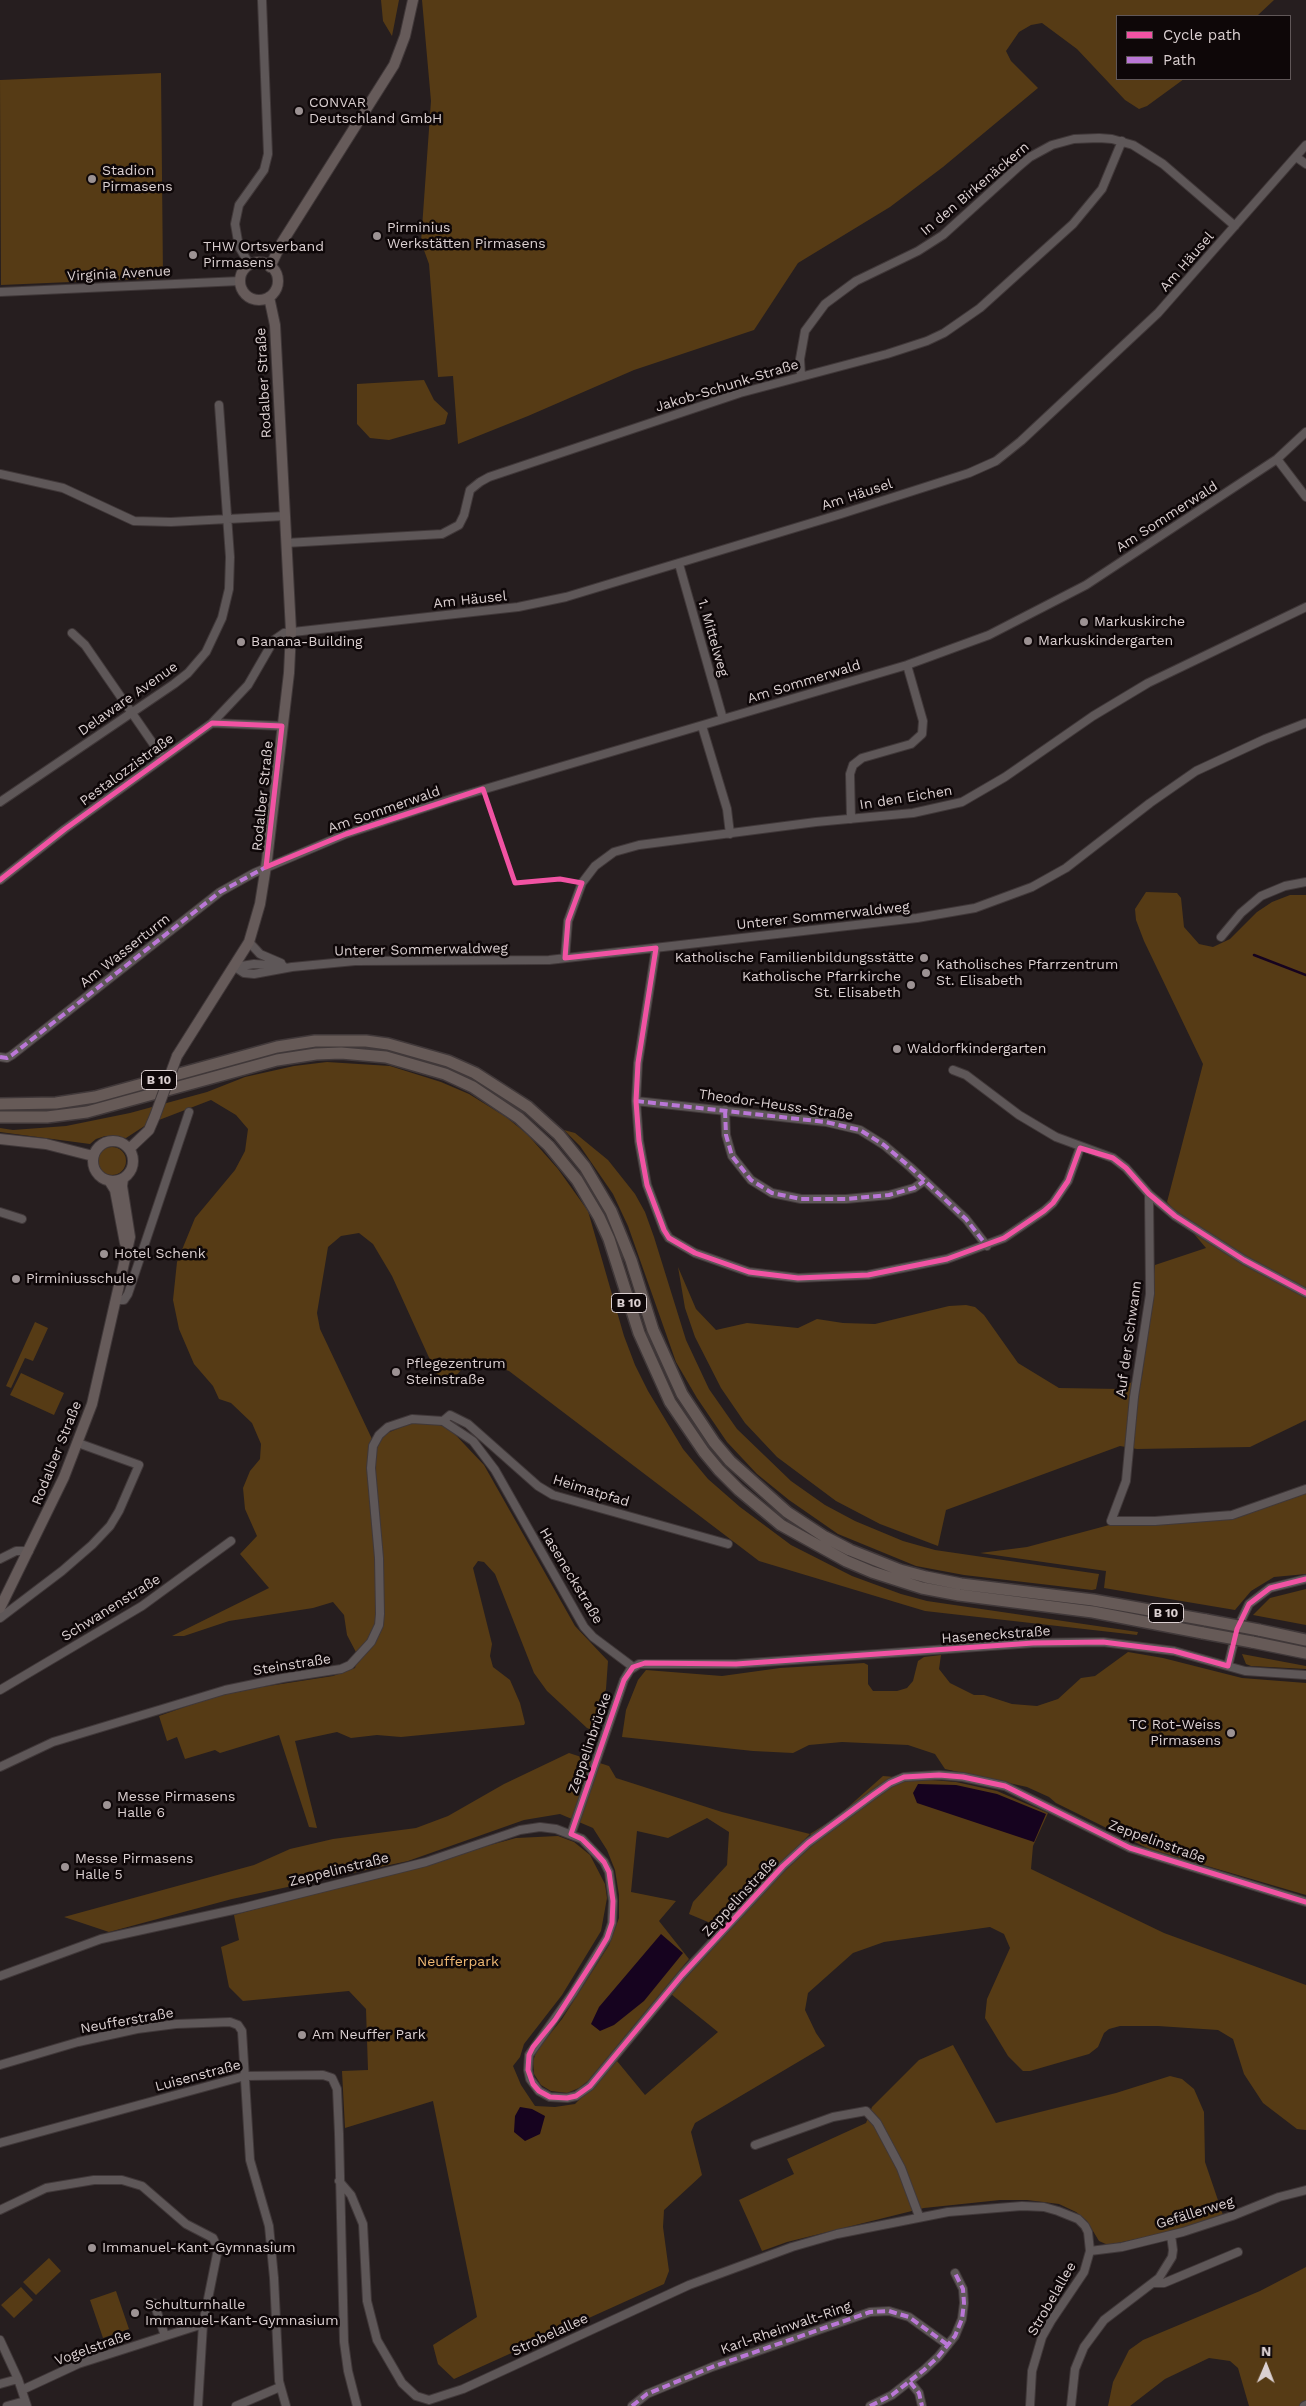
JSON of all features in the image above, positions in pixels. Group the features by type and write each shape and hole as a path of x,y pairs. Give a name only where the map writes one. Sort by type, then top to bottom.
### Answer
{"highway":[{"name":"B 10","path":"0,1104 56,1103 94,1097 268,1049 315,1041 366,1041 388,1044 448,1060 475,1073 528,1107 559,1136 585,1167 611,1211 631,1260 653,1330 682,1394 714,1442 730,1461 787,1512 818,1533 850,1550 892,1567 926,1577 961,1584 1101,1601 1306,1640"},
{"name":"B 10","path":"0,1117 47,1117 87,1112 269,1062 316,1054 341,1053 386,1056 444,1074 473,1087 519,1118 549,1146 577,1180 600,1217 642,1341 670,1402 704,1452 719,1470 744,1495 781,1525 846,1561 872,1572 922,1588 959,1595 1093,1612 1306,1653"}],"main road":[{"path":"269,297 264,300 252,299 243,292 240,281 243,272 250,265 261,263 270,267 281,244 385,80 402,46 413,0"},
{"name":"Rodalber Straße","path":"129,1149 149,1130 177,1056 250,942 266,867 291,631 275,324 269,297 273,293 277,282 274,271 270,267"},
{"path":"0,1139 46,1144 93,1156"},
{"path":"106,1142 119,1142 129,1149 133,1166 123,1179 110,1182 103,1179 94,1169 93,1156 96,1150 106,1142"},
{"name":"Rodalber Straße","path":"0,1608 29,1551 78,1443 92,1404 130,1237 122,1186 123,1179"},
{"name":"Rodalber Straße","path":"110,1182 114,1187 121,1221 125,1259"}],"street":[{"path":"250,265 239,246 235,224 240,205 264,170 268,154 262,0"},
{"name":"In den Birkenäckern","path":"801,376 800,359 804,331 825,304 842,290 937,239 1017,168 1041,150 1074,139 1099,138 1122,141 1142,150 1163,164 1235,226"},
{"name":"Jakob-Schunk-Straße","path":"286,543 442,534 459,525 464,515 470,490 475,485 489,478 684,412 801,376 910,347 944,333 1020,273 1085,212 1102,189 1122,141"},
{"name":"Am Häusel","path":"291,631 518,607 566,597 679,564 969,473 996,461 1021,442 1146,326 1306,145"},
{"path":"1296,156 1306,164"},
{"name":"Virginia Avenue","path":"0,292 240,281"},
{"name":"Delaware Avenue","path":"0,802 188,673 206,652 222,618 229,589 227,520 219,405"},
{"name":"Am Sommerwald","path":"266,867 346,834 451,799 907,665 989,634 1079,589 1277,459 1306,432"},
{"path":"1277,459 1306,497"},
{"path":"0,474 63,488 134,521 227,520 285,516"},
{"name":"1. Mittelweg","path":"679,564 723,719"},
{"name":"In den Eichen","path":"566,958 566,932 574,902 587,875 603,859 623,848 913,813 962,802 1005,777 1093,716 1131,693 1306,607"},
{"name":"Pestalozzistraße","path":"0,880 65,829 212,723 248,685 274,640 278,636 291,631"},
{"path":"72,633 86,646 163,758"},
{"path":"851,819 850,774 853,765 862,758 911,744 922,734 923,720 907,665"},
{"path":"212,723 282,726"},
{"name":"Unterer Sommerwaldweg","path":"235,967 254,964 292,967 355,961 474,962 566,958 950,914 995,902 1032,887 1066,868 1150,803 1196,772 1243,748 1306,723"},
{"path":"702,726 727,809 730,834"},
{"name":"Am Wasserturm","path":"2,1058 12,1055 220,892 266,867"},
{"path":"1221,937 1241,913 1261,896 1285,886 1306,882"},
{"name":"Unterer Sommerwaldweg","path":"250,942 260,954 292,967"},
{"path":"656,948 640,1044 636,1101 642,1162 647,1185 660,1221 669,1238 695,1253 732,1267 783,1277 842,1277 893,1272 947,1259 987,1246 1020,1229 1053,1203 1068,1181 1080,1148"},
{"path":"953,1070 966,1076 1042,1129 1080,1148 1113,1158 1126,1168 1149,1194 1205,1236 1306,1293"},
{"name":"Theodor-Heuss-Straße","path":"636,1101 826,1122 860,1130 884,1145 966,1218 987,1246"},
{"path":"725,1110 726,1135 735,1161 751,1180 772,1193 801,1200 846,1199 889,1195 914,1188 924,1181"},
{"name":"Rodalber Straße","path":"117,1300 124,1300 128,1294 189,1112"},
{"name":"Auf der Schwann","path":"1149,1194 1150,1294 1134,1397 1126,1480 1111,1520 1155,1521 1232,1515 1306,1489"},
{"path":"0,1212 22,1219"},
{"name":"Heimatpfad","path":"442,1421 450,1415 468,1424 538,1486 553,1495 728,1544"},
{"name":"Steinstraße","path":"0,1768 53,1742 225,1690 283,1678 342,1670 358,1658 371,1642 379,1625 381,1600 371,1477 373,1446 379,1435 388,1427 399,1422 412,1419 442,1421"},
{"name":"Haseneckstraße","path":"442,1421 473,1441 496,1470 584,1627 594,1637 634,1666 645,1663 736,1664 1033,1643 1095,1642 1135,1644 1174,1651 1255,1672 1306,1675"},
{"path":"0,1618 77,1559 110,1526 119,1511 139,1465 78,1443"},
{"name":"Schwanenstraße","path":"0,1690 142,1606 231,1541"},
{"path":"1,1556 16,1551 29,1551"},
{"path":"1228,1666 1237,1629 1249,1604 1270,1588 1306,1579"},
{"name":"Zeppelinbrücke","path":"571,1834 624,1680 634,1666"},
{"name":"Zeppelinstraße","path":"0,1976 101,1939 242,1908 426,1862 520,1830 547,1827 582,1839 604,1862 609,1872 613,1912 607,1938 529,2055 528,2070 533,2084 545,2094 558,2098 567,2098 576,2096 590,2086 682,1975 783,1866 808,1843 890,1782 904,1777 940,1775 964,1777 1005,1786 1130,1848 1306,1902"},
{"name":"Neufferstraße","path":"0,2065 78,2042 137,2029 176,2024 230,2022 238,2024 242,2031 251,2168 267,2214 271,2243 280,2387 286,2406"},
{"name":"Luisenstraße","path":"0,2143 245,2076 323,2075 335,2080 339,2181"},
{"path":"755,2145 824,2120 854,2111 866,2111 877,2123 901,2168 919,2216"},
{"path":"0,2210 46,2188 94,2180 122,2180 142,2186 186,2224 213,2238 217,2244 202,2324 198,2406"},
{"path":"339,2181 344,2342 348,2371 357,2406"},
{"name":"Strobelallee","path":"339,2181 351,2195 363,2224 367,2301 377,2340 402,2383 416,2396 429,2400 463,2388 652,2301 741,2264 837,2234 919,2216 1006,2207 1044,2207 1069,2214 1085,2226 1088,2232 1090,2251 1084,2272 1042,2337 1032,2371 1030,2406"},
{"name":"Gefällerweg","path":"1090,2251 1122,2247 1171,2235 1306,2190"},
{"path":"1071,2406 1075,2369 1090,2336 1113,2312 1154,2283 1164,2271 1172,2257 1171,2235"},
{"path":"1154,2283 1159,2284 1173,2280 1238,2252"},
{"path":"870,2406 910,2382 938,2357 948,2345 959,2327 963,2311 963,2290 955,2274"},
{"path":"154,2303 165,2336"},
{"name":"Karl-Rheinwalt-Ring","path":"632,2406 648,2394 712,2367 870,2312 889,2311 909,2317 948,2345"},
{"name":"Vogelstraße","path":"22,2390 78,2364 202,2324"},
{"path":"0,2340 18,2379 26,2403 6,2406"},
{"path":"0,2384 18,2379"},
{"path":"910,2382 919,2393 922,2406"},
{"path":"236,2406 280,2387"}],"green space":[{"path":"381,0 399,0 392,36 383,21"},
{"path":"422,0 1274,0 1258,15 1116,15 1116,80 1183,80 1147,106 1139,109 1125,100 1077,49 1042,23 1031,25 1019,32 1006,51 1011,61 1038,88 943,167 890,207 798,263 754,330 634,370 458,444 453,376 438,377 429,264 421,242 431,101"},
{"path":"161,73 163,278 1,285 0,80"},
{"path":"424,380 434,400 448,413 445,424 389,440 370,438 357,424 357,384"},
{"path":"1146,892 1177,893 1181,898 1184,927 1199,944 1213,947 1230,939 1257,912 1272,902 1290,895 1306,895 1306,1420 1250,1447 1137,1449 1120,1446 946,1510 938,1546 880,1524 836,1501 777,1457 745,1423 721,1388 695,1337 685,1308 678,1267 696,1309 716,1330 747,1323 798,1328 817,1319 843,1323 875,1324 949,1306 966,1305 975,1307 984,1315 1018,1363 1059,1388 1120,1389 1142,1376 1155,1265 1206,1248 1167,1202 1203,1064 1144,941 1136,920 1135,909"},
{"path":"327,1062 390,1066 441,1082 469,1094 506,1117 527,1134 558,1169 588,1211 624,1336 635,1365 648,1391 683,1449 708,1479 740,1507 791,1545 852,1576 901,1594 927,1601 1138,1632 1137,1635 925,1611 759,1561 509,1371 484,1362 473,1362 463,1368 454,1378 445,1382 436,1373 392,1276 373,1244 359,1233 341,1236 328,1247 317,1313 320,1329 372,1439 412,1423 429,1422 448,1427 484,1465 575,1626 608,1661 606,1689 595,1725 592,1730 587,1728 547,1691 534,1673 495,1574 484,1562 478,1561 473,1568 492,1644 490,1656 493,1667 510,1680 520,1703 524,1725 401,1737 377,1735 351,1738 337,1732 295,1741 317,1828 309,1827 279,1735 220,1753 215,1750 185,1759 177,1737 167,1741 159,1716 216,1696 333,1676 355,1668 358,1656 347,1635 344,1615 333,1602 313,1608 229,1621 184,1636 172,1636 269,1588 240,1554 257,1536 245,1509 243,1488 250,1471 260,1459 261,1444 252,1423 231,1403 219,1399 213,1386 194,1364 179,1329 173,1300 177,1262 195,1218 235,1170 245,1151 248,1129 236,1115 211,1100 146,1125 126,1138 105,1136 96,1139 90,1144 0,1132 0,1128 13,1130 66,1126 130,1113 207,1092 245,1077 294,1066"},
{"path":"564,1130 575,1133 608,1160 635,1194 645,1212 654,1237 686,1340 709,1389 737,1429 791,1481 825,1505 855,1521 903,1541 935,1550 1099,1574 1096,1589 964,1575 916,1566 838,1534 789,1500 757,1474 727,1442 697,1398 676,1362 628,1226 613,1194 580,1146"},
{"path":"112,1147 122,1151 126,1161 122,1171 112,1175 102,1171 98,1161 102,1151"},
{"path":"35,1322 48,1328 33,1361 25,1358 11,1388 6,1386"},
{"path":"21,1373 64,1393 54,1415 10,1395"},
{"path":"1306,1489 1306,1574 1274,1577 1251,1591 1235,1610 1104,1588 1106,1571 980,1553 1027,1547 1113,1524 1198,1522 1236,1517"},
{"path":"1306,1589 1306,1625 1253,1615 1270,1598"},
{"path":"1128,1652 1163,1658 1242,1678 1306,1683 1306,1895 1149,1849 1027,1787 945,1769 935,1754 908,1745 842,1742 809,1745 793,1753 753,1751 622,1737 626,1710 638,1680 646,1670 722,1676 780,1668 864,1663 868,1665 868,1684 873,1691 897,1691 907,1688 913,1681 918,1661 924,1657 941,1655 939,1669 950,1683 974,1695 984,1695 1012,1704 1037,1706 1058,1699 1081,1678 1095,1676"},
{"path":"1242,1654 1306,1666 1306,1669 1251,1666 1246,1664"},
{"path":"569,1753 609,1766 616,1778 722,1812 810,1834 720,1927 689,1914 693,1902 727,1865 729,1832 707,1818 668,1838 637,1831 631,1892 676,1901 659,1921 689,1959 588,2081 579,2088 567,2093 551,2091 541,2085 534,2074 533,2061 537,2050 562,2019 609,1945 619,1918 619,1895 615,1870 607,1850 593,1828 560,1814 524,1820 408,1861 232,1899 109,1932 64,1917 254,1865 290,1849 333,1839 416,1828 448,1816 504,1784"},
{"name":"Neufferpark","path":"883,1776 956,1782 997,1791 1048,1813 1033,1846 1031,1869 1164,1933 1306,1985 1306,2130 1297,2129 1263,2103 1244,2074 1233,2039 1218,2030 1158,2026 1120,2026 1109,2029 1104,2033 1098,2047 1089,2054 1030,2071 1023,2071 1008,2056 985,2018 987,1999 1010,1948 1004,1934 990,1927 884,1942 853,1953 808,1993 805,2010 816,2033 825,2046 695,2123 691,2132 702,2175 664,2210 663,2227 669,2271 664,2284 454,2379 438,2364 433,2345 477,2317 433,2101 345,2128 342,2071 368,2070 366,2009 349,1991 243,2001 229,1987 221,1947 239,1940 234,1915 516,1838 558,1836 574,1842 590,1855 605,1884 607,1898 601,1931 562,1995 524,2044 520,2057 513,2066 521,2085 535,2106 555,2107 575,2104 617,2061 645,2095 718,2032 671,1994 775,1880 817,1841 810,1834 838,1816"},
{"path":"953,2045 996,2123 1116,2093 1170,2076 1182,2079 1194,2089 1204,2112 1205,2162 1223,2215 1169,2232 1108,2245 1099,2241 1087,2221 1076,2212 1059,2204 1027,2200 1000,2200 924,2208 787,2242 762,2251 739,2200 794,2174 787,2159 866,2123 872,2107 919,2060"},
{"path":"49,2258 61,2271 36,2295 23,2282"},
{"path":"1306,2267 1306,2406 1249,2406 1238,2368 1230,2361 1209,2358 1165,2379 1130,2406 1108,2406 1113,2382 1129,2350 1143,2340 1260,2291"},
{"path":"21,2287 33,2300 14,2318 1,2305"},
{"path":"116,2291 129,2329 103,2338 90,2300"}],"shaded area":[{"path":"918,1784 956,1785 997,1794 1046,1814 1034,1842 917,1803 913,1793"},
{"path":"661,1934 683,1953 644,2001 614,2025 600,2031 591,2024 599,2007"},
{"path":"520,2107 532,2109 545,2116 540,2134 525,2141 514,2132 515,2116"}],"waterway":[{"path":"1254,955 1306,975"}],"marked path":[{"path":"0,1057 7,1058 12,1055 220,892 266,867"},
{"path":"636,1101 826,1122 860,1130 884,1145 910,1167 966,1219 987,1246"},
{"path":"725,1110 726,1135 732,1156 751,1180 772,1193 801,1199 846,1199 889,1195 914,1188 924,1181"},
{"path":"870,2406 892,2395 924,2370 938,2357 955,2336 962,2319 964,2303 963,2289 955,2273"},
{"path":"632,2406 647,2394 712,2367 870,2312 889,2311 909,2317 948,2345"},
{"path":"910,2382 919,2393 922,2406"}],"cycle path":[{"path":"0,880 65,829 212,723 282,726 266,867"},
{"path":"266,867 346,834 483,789 515,883 560,879 582,883 568,921 565,958 656,948 638,1063 636,1101 639,1141 647,1185 664,1230 669,1238 695,1253 749,1272 798,1278 868,1275 947,1259 1004,1238 1044,1211 1053,1203 1068,1181 1080,1148 1113,1158 1126,1168 1149,1194 1175,1216 1244,1260 1306,1293"},
{"path":"1306,1579 1270,1588 1249,1604 1237,1629 1228,1666 1174,1651 1103,1642 1033,1643 736,1664 645,1663 633,1667 624,1680 571,1834 582,1839 604,1862 609,1872 613,1901 612,1923 607,1938 595,1958 555,2020 533,2047 529,2055 528,2070 533,2084 539,2091 550,2097 567,2098 576,2096 590,2086 682,1975 783,1866 808,1843 873,1795 890,1783 904,1777 939,1775 963,1777 1005,1786 1130,1848 1306,1902"}],"place":[{"name":"CONVAR Deutschland GmbH","path":"299,111"},
{"name":"Stadion Pirmasens","path":"92,179"},
{"name":"Pirminius Werkstätten Pirmasens","path":"377,236"},
{"name":"THW Ortsverband Pirmasens","path":"193,255"},
{"name":"Markuskirche","path":"1084,622"},
{"name":"Markuskindergarten","path":"1028,641"},
{"name":"Banana-Building","path":"241,642"},
{"name":"Katholische Familienbildungsstätte","path":"924,958"},
{"name":"Katholisches Pfarrzentrum St. Elisabeth","path":"926,973"},
{"name":"Katholische Pfarrkirche St. Elisabeth","path":"911,985"},
{"name":"Waldorfkindergarten","path":"897,1049"},
{"name":"Hotel Schenk","path":"104,1254"},
{"name":"Pirminiusschule","path":"16,1279"},
{"name":"Pflegezentrum Steinstraße","path":"396,1372"},
{"name":"TC Rot-Weiss Pirmasens","path":"1231,1733"},
{"name":"Messe Pirmasens Halle 6","path":"107,1805"},
{"name":"Messe Pirmasens Halle 5","path":"65,1867"},
{"name":"Am Neuffer Park","path":"302,2035"},
{"name":"Immanuel-Kant-Gymnasium","path":"92,2248"},
{"name":"Schulturnhalle Immanuel-Kant-Gymnasium","path":"135,2313"}]}
